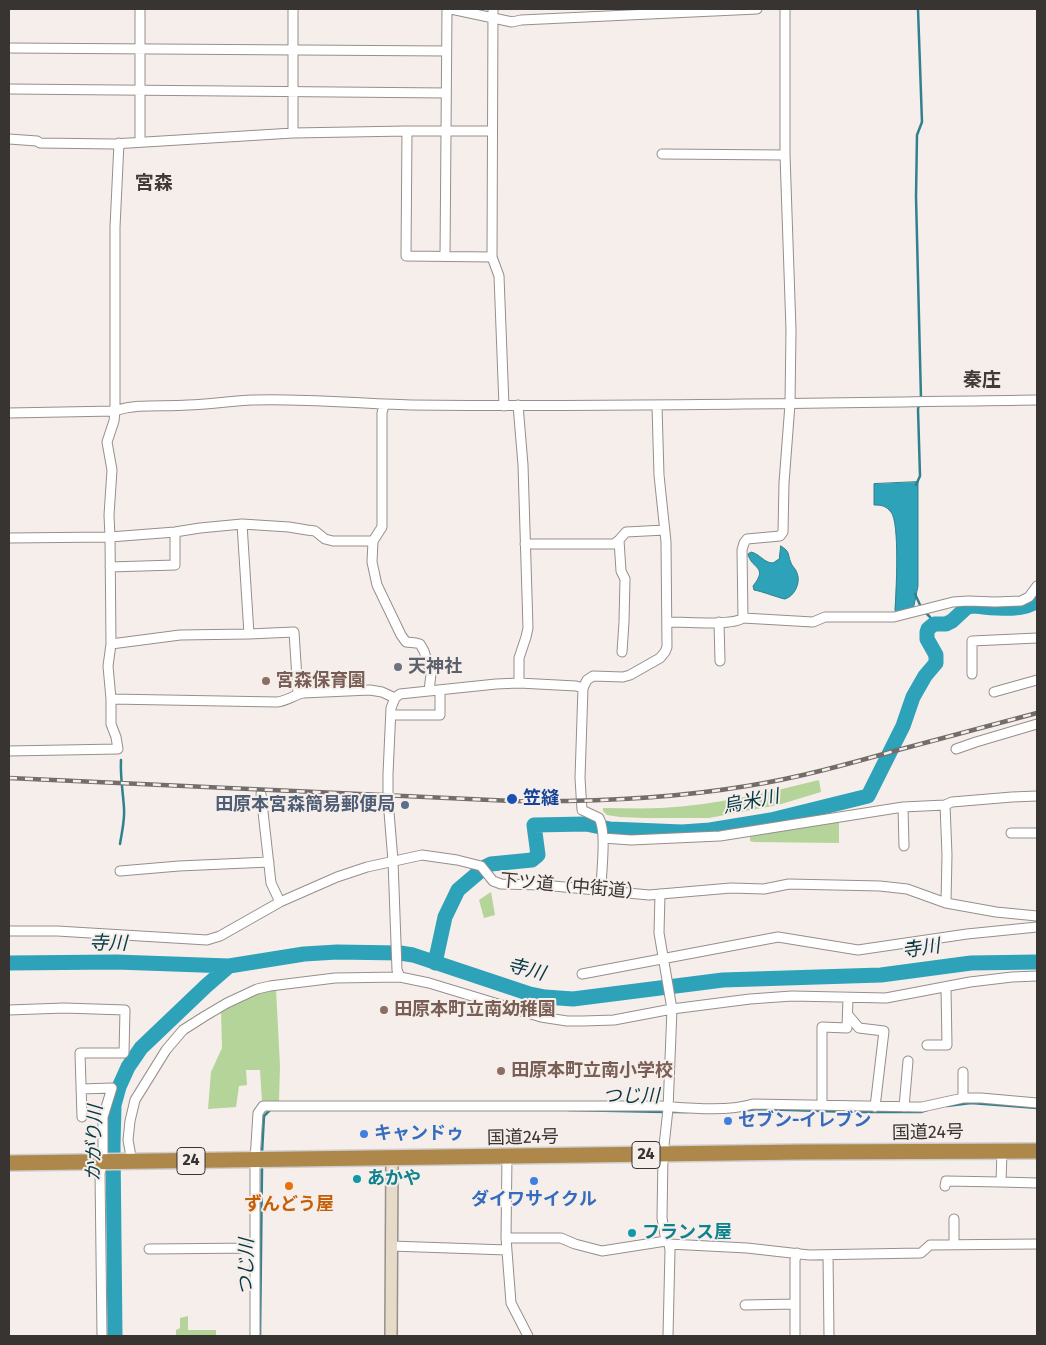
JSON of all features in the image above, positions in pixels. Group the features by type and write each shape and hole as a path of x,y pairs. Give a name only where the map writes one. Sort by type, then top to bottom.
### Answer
{"highway":[{"name":"国道24号","path":"9,1163 1037,1151"}],"street":[{"path":"140,9 140,141"},
{"path":"293,9 293,133"},
{"path":"445,256 446,9"},
{"path":"450,9 492,13 512,22 521,20 757,9"},
{"path":"743,618 742,550 744,543 747,539 780,536 782,532 790,404 791,330 785,155 785,9"},
{"path":"492,13 492,257 499,276 504,406"},
{"path":"9,48 446,51"},
{"path":"9,89 446,93"},
{"path":"407,131 406,256 492,257"},
{"path":"9,139 37,141 40,143 113,144 293,133 492,131"},
{"path":"9,751 118,749 111,724 108,666 111,644 109,515 112,470 107,442 114,421 115,411 115,227 119,143"},
{"path":"662,154 785,155"},
{"path":"9,413 115,411 126,407 254,400 384,405 504,406 657,406 1037,400"},
{"path":"384,405 382,413 382,527 373,541 372,562 377,584 401,636 406,642 420,644 424,652 431,674 429,691"},
{"path":"518,405 523,465 528,628 519,658 519,683"},
{"path":"600,890 602,824 599,818 582,810 581,805 583,688 587,680 593,676 623,677 630,675 660,658 667,647 666,542 659,475 657,406"},
{"path":"9,538 110,537 242,524 315,531 325,539 333,541 373,541"},
{"path":"242,524 249,634"},
{"path":"525,544 614,544 626,532 665,530"},
{"path":"110,567 176,565 175,532"},
{"path":"620,540 621,571 625,579 622,652"},
{"path":"668,622 739,622 743,618 813,622 825,617 894,617 968,600 1021,601 1030,597 1037,586"},
{"path":"719,622 720,662"},
{"path":"111,644 180,635 294,632 298,694"},
{"path":"972,674 972,641 1037,638"},
{"path":"994,692 1037,680"},
{"path":"398,973 388,800 390,715 394,698 400,694 496,684 519,683 583,688"},
{"path":"111,699 260,702 286,701 303,693 370,690 382,692 394,698"},
{"path":"390,715 440,715 440,690"},
{"path":"956,749 1037,724"},
{"path":"261,794 271,883 280,902"},
{"path":"603,838 631,840 720,836 903,807 1037,796"},
{"path":"945,805 946,903"},
{"path":"903,807 904,846"},
{"path":"1011,833 1037,833"},
{"name":"下ツ道（中街道）","path":"9,931 57,931 207,940 220,936 280,902 337,877 367,867 422,855 481,866 494,881 501,884 543,885 649,895 731,888 764,889 789,884 880,886 907,889 946,903 996,912 1037,916"},
{"path":"120,871 269,862"},
{"path":"660,894 659,933 671,1008 668,1110 663,1155 662,1218 668,1243 668,1336"},
{"path":"582,974 778,937 858,950 966,934 1037,927"},
{"path":"130,1162 128,1140 135,1100 166,1050 183,1030 227,1003 258,989 270,986 398,973 541,1017 566,1021 614,1020 671,1008 753,998 792,996 886,998 970,982 1037,976"},
{"path":"927,1045 948,1045 946,988"},
{"path":"822,1105 822,1027 847,1028 848,998"},
{"path":"9,1010 64,1008 125,1010 124,1053 80,1053 82,1117"},
{"path":"848,1015 859,1028 884,1031 875,1107"},
{"path":"904,1107 908,1061"},
{"path":"963,1072 963,1098"},
{"path":"81,1089 112,1088 103,1117 104,1162 100,1173 102,1336"},
{"path":"255,1336 255,1160 258,1113 263,1106 668,1110 674,1108 740,1108 753,1104 922,1107 963,1098 1037,1103"},
{"path":"1001,1182 1002,1151"},
{"path":"507,1157 506,1238 510,1303 528,1336"},
{"path":"391,1336 392,1158"},
{"path":"945,1186 946,1181 1037,1183"},
{"path":"954,1219 954,1245"},
{"path":"506,1238 561,1238 602,1251 668,1243 828,1255 921,1253 930,1245 1037,1244"},
{"path":"391,1246 507,1250"},
{"path":"149,1248 255,1248"},
{"path":"795,1336 795,1260 797,1253"},
{"path":"828,1255 829,1336"},
{"path":"745,1305 794,1304"}],"green space":[{"path":"819,780 821,792 778,805 709,818 620,817 607,815 603,811 603,808 654,808 701,804 760,794"},
{"path":"839,819 839,843 750,841 750,837"},
{"path":"491,892 495,915 484,918 479,900"},
{"path":"276,989 280,1066 279,1101 262,1101 260,1070 246,1070 247,1085 239,1086 236,1107 208,1109 211,1072 222,1048 221,1010 241,1000"},
{"path":"188,1316 188,1330 216,1330 216,1336 176,1336 176,1330 180,1328 180,1318"}],"water":[{"path":"918,482 918,586 913,610 897,614 895,610 896,530 891,512 887,508 874,505 874,484"},
{"path":"781,546 788,552 798,577 798,584 794,592 785,599 754,590 753,586 758,579 759,571 752,563 748,554 754,553 767,562 773,563 779,559"}],"waterway":[{"path":"918,9 922,122 917,135 916,197 921,399"},
{"path":"916,485 920,476 919,405"},
{"path":"915,594 921,607"},
{"name":"烏米川","path":"435,963 445,917 458,890 491,864 532,860 538,855 534,825 586,824 610,829 682,832 710,830 771,820 868,796 903,726 913,697 925,676 936,663 936,655 927,639 928,629 934,624 946,624 952,621 966,608 972,606 1015,608 1031,605 1037,601"},
{"path":"925,612 934,624"},
{"path":"120,844 124,812 121,760"},
{"name":"寺川","path":"9,963 116,962 229,966 304,954 337,952 400,953 413,955 530,994 573,999 723,980 881,975 971,963 1037,962"},
{"name":"かがり川","path":"115,1336 113,1145 114,1105 119,1087 128,1067 141,1048 229,966"},
{"name":"つじ川","path":"947,1106 971,1103 1037,1108"},
{"name":"つじ川","path":"742,1111 757,1109 921,1112 927,1110"},
{"name":"つじ川","path":"262,1153 264,1116 270,1110"},
{"name":"つじ川","path":"568,1110 665,1112"},
{"name":"つじ川","path":"670,1112 687,1112"},
{"name":"つじ川","path":"260,1336 262,1168"}],"railway":[{"path":"9,778 513,801 630,799 688,794 785,779 1037,713"}],"place":[{"name":"天神社","path":"398,667"},
{"name":"宮森保育園","path":"266,681"},
{"name":"笠縫","path":"512,799"},
{"name":"田原本宮森簡易郵便局","path":"405,805"},
{"name":"田原本町立南幼稚園","path":"384,1010"},
{"name":"田原本町立南小学校","path":"501,1071"},
{"name":"セブン-イレブン","path":"728,1121"},
{"name":"キャンドゥ","path":"364,1134"},
{"name":"あかや","path":"357,1179"},
{"name":"ダイワサイクル","path":"534,1181"},
{"name":"ずんどう屋","path":"289,1186"},
{"name":"フランス屋","path":"632,1233"}],"district":[{"name":"宮森","path":"154,184"},
{"name":"秦庄","path":"982,381"}]}
